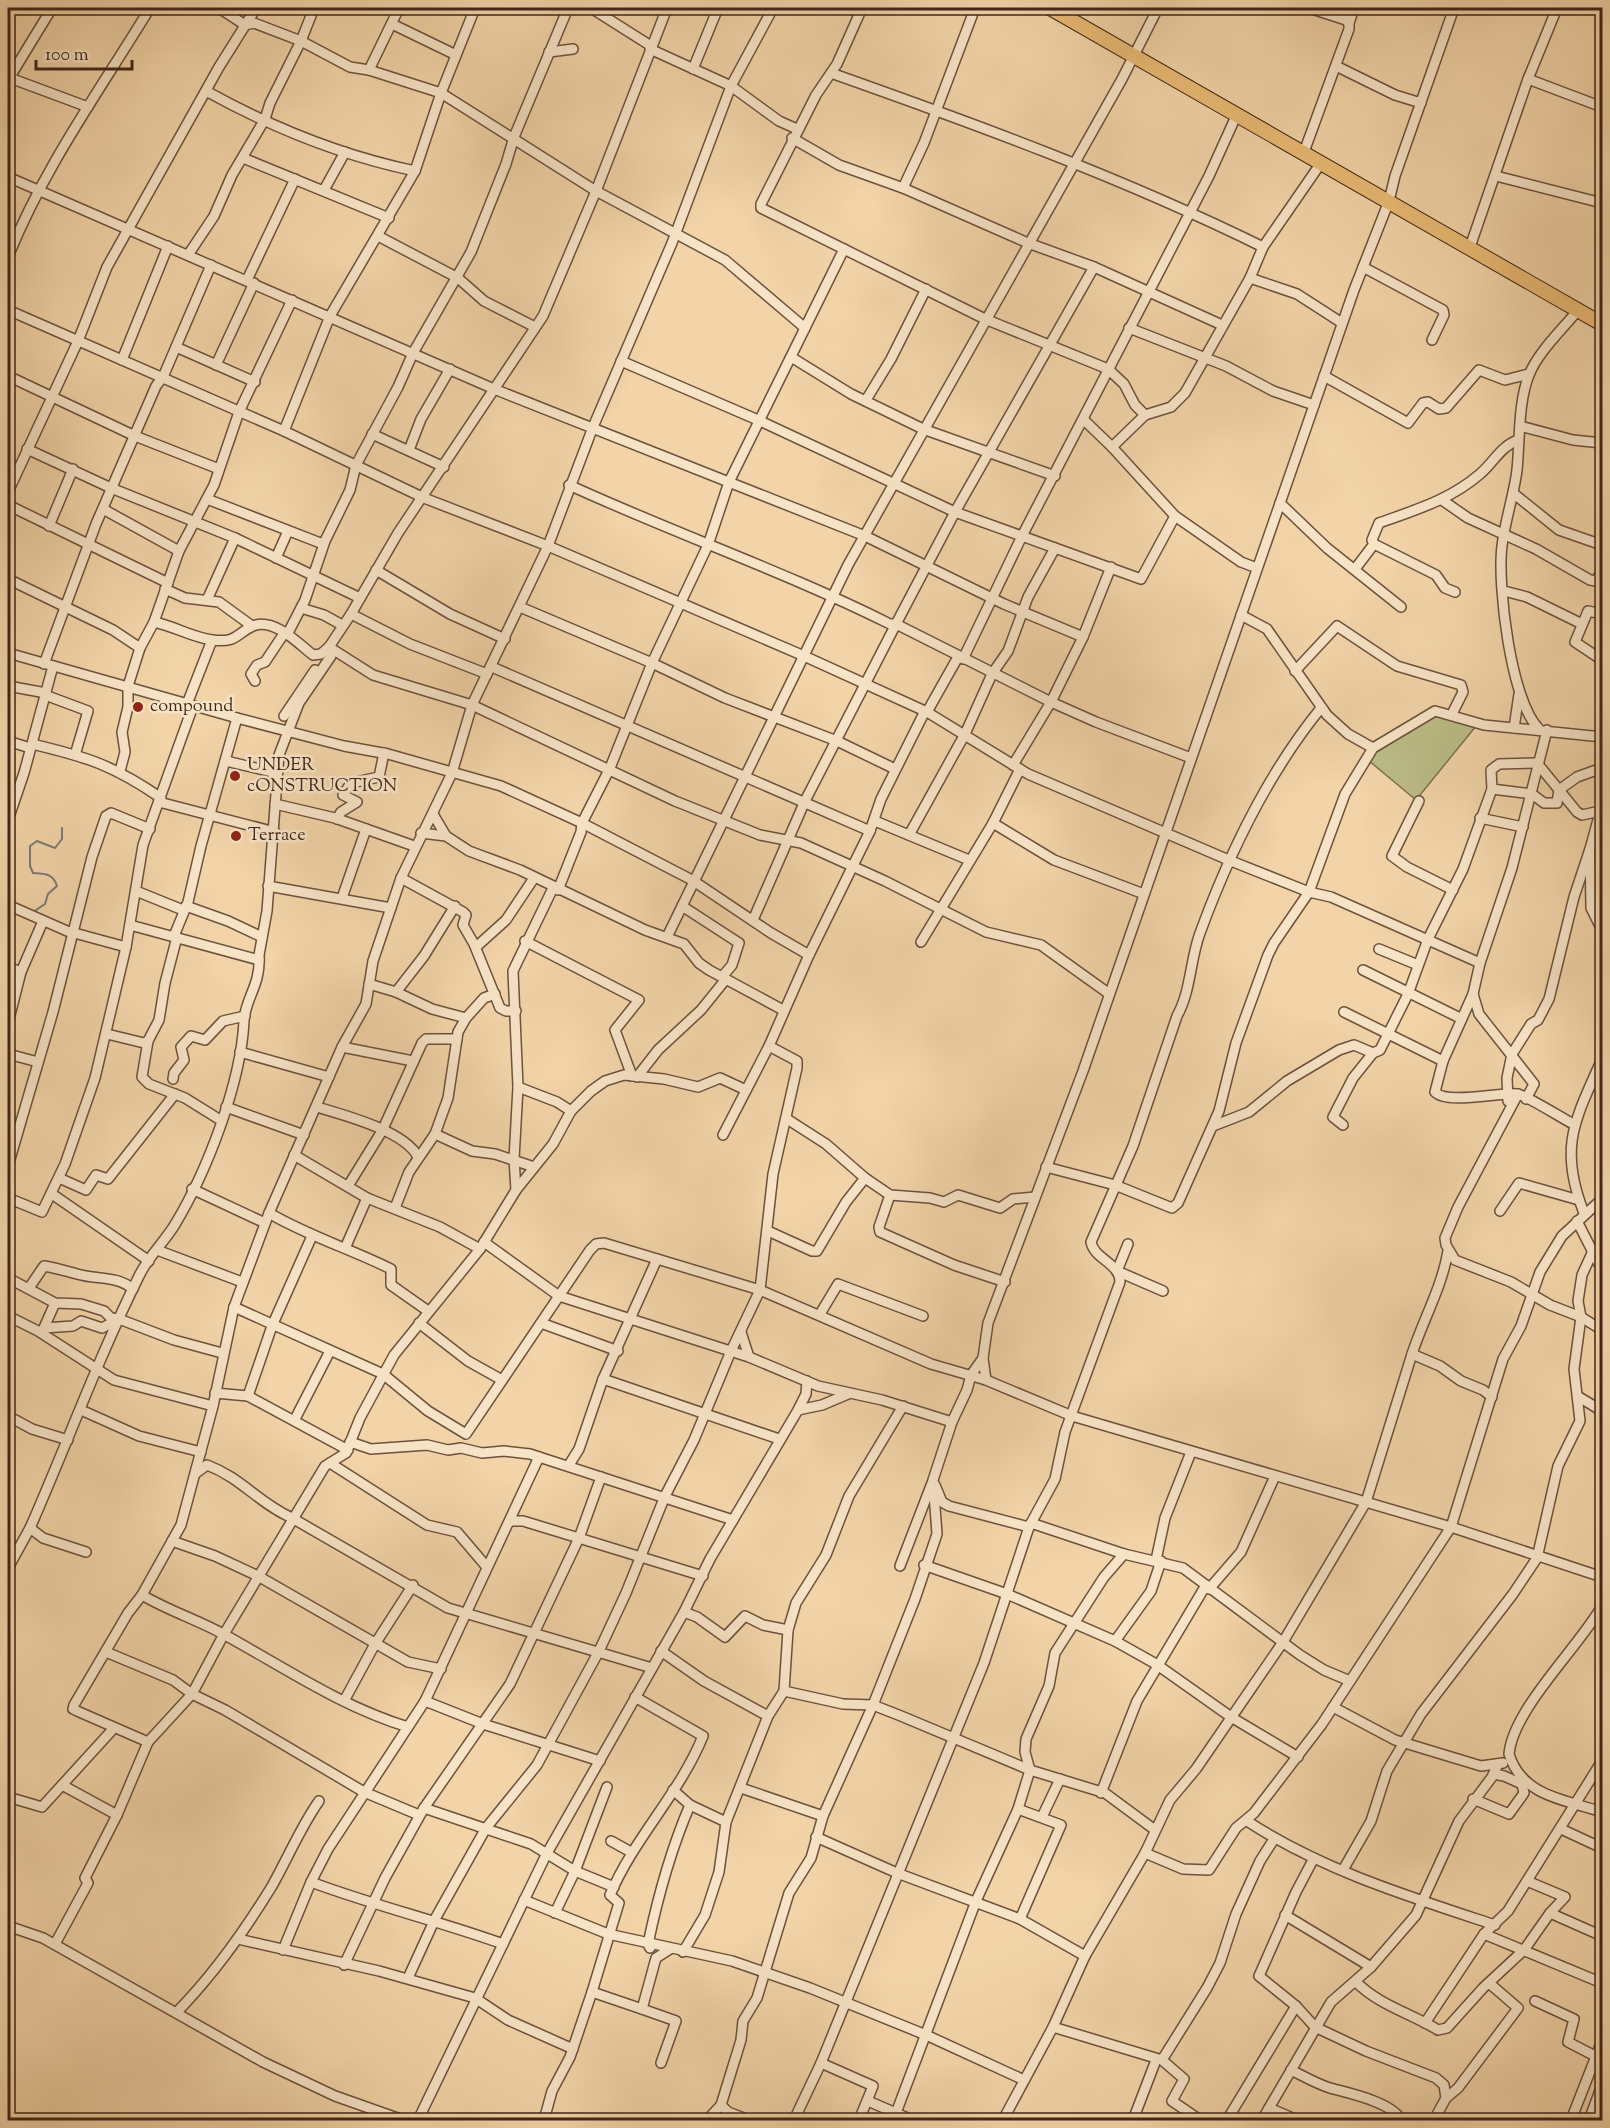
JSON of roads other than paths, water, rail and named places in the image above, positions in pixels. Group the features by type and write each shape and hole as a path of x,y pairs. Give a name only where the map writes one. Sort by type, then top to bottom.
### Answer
{"highway":[{"path":"1050,8 1578,310 1601,320"}],"street":[{"path":"52,8 8,79 88,107"},
{"path":"8,257 38,190 150,8"},
{"path":"219,8 245,25 254,23 301,41 350,67 369,70 441,93 514,137 596,191 725,260 805,328"},
{"path":"8,492 78,341 107,267 206,91 256,8"},
{"path":"188,255 214,216 232,175 266,119 270,103 301,41 314,8"},
{"path":"369,70 399,8"},
{"path":"284,431 330,316 415,171 441,93 475,8"},
{"path":"255,681 251,674 257,665 265,662 287,633 301,608 323,544 350,490 356,465 398,387 413,353 458,278 507,164 514,137 568,8"},
{"path":"591,8 650,47 730,86 779,121 797,129"},
{"path":"284,716 321,662 325,651 351,614 376,570 535,327 566,265 667,8"},
{"path":"693,69 718,8"},
{"path":"148,1742 73,1709 128,1613 142,1595 172,1541 186,1508 213,1406 222,1353 234,1307 267,1218 342,1047 366,1004 373,961 401,878 414,846 433,814 452,773 472,705 548,546 569,485 674,232 730,86 773,8"},
{"path":"862,8 850,39 792,138 761,208 985,319 1107,369 1124,384 1135,405 1145,415"},
{"path":"903,188 924,143 975,8"},
{"path":"667,937 692,880 724,821 833,596 923,429 1134,56 1158,8"},
{"path":"1309,8 1349,23"},
{"path":"1304,152 1336,66 1354,8"},
{"path":"984,1380 985,1335 1144,894 1342,323 1389,201 1454,8"},
{"path":"1470,248 1528,79 1557,8"},
{"path":"1597,8 1602,10"},
{"path":"392,24 456,56"},
{"path":"549,52 573,48"},
{"path":"1336,66 1395,95 1421,103"},
{"path":"831,73 1074,163 1190,211 1263,248"},
{"path":"1528,79 1602,107"},
{"path":"206,91 242,111 345,152 415,171"},
{"path":"723,1135 769,1046 783,1010 854,866 875,821 881,799 895,769 926,712 961,658 993,597 1022,536 1084,420 1128,328 1209,176 1237,114"},
{"path":"792,138 839,165 903,188 1028,243 1094,267 1222,326"},
{"path":"324,190 345,152"},
{"path":"243,158 389,218"},
{"path":"1112,447 1145,415 1171,407 1179,401 1250,278 1263,248 1321,163"},
{"path":"1496,176 1602,203"},
{"path":"8,177 494,389 865,536 1022,611 1083,637"},
{"path":"216,365 295,179"},
{"path":"378,236 458,278 484,301 535,327"},
{"path":"122,360 168,246"},
{"path":"516,1190 514,1159 518,1087 513,971 525,941 556,889 582,832 582,823 610,768 652,663 708,544 729,482 844,249"},
{"path":"8,820 31,746 45,694 48,665 66,607 111,488 156,386 164,377 211,265"},
{"path":"753,920 805,801 927,564 1094,267"},
{"path":"1363,267 1443,310 1444,315 1432,340"},
{"path":"1250,278 1297,294 1342,323"},
{"path":"866,400 891,358 926,289"},
{"path":"120,771 126,746 122,732 128,706 128,686 140,648 154,622 179,551 207,499 239,412 292,300"},
{"path":"8,310 284,431 424,498 548,546 866,684 926,712 1017,767 1231,861 1309,892 1331,897 1480,963"},
{"path":"1543,730 1526,712 1513,669 1501,556 1513,493 1518,440 1529,374 1578,310"},
{"path":"1128,328 1226,366 1273,391 1314,405"},
{"path":"176,347 255,382"},
{"path":"791,357 866,400 923,429 1055,476"},
{"path":"621,361 758,420 955,512 1143,578 1160,541 1175,516"},
{"path":"408,450 421,419 450,369"},
{"path":"1324,375 1408,423 1423,403 1428,402 1439,409 1446,408 1479,370 1505,380 1529,374"},
{"path":"8,376 135,436 219,469"},
{"path":"1084,420 1175,516 1241,562 1257,568"},
{"path":"1520,426 1573,440 1602,443"},
{"path":"372,434 444,466"},
{"path":"1455,592 1445,588 1436,575 1374,544 1372,540 1379,523 1442,500 1481,473 1507,446 1518,440"},
{"path":"27,449 111,488 235,538 313,573 360,598"},
{"path":"49,526 73,469"},
{"path":"569,485 663,528 708,544 833,596 890,624 896,624 992,674 1096,722 1191,758"},
{"path":"1513,493 1559,530 1600,541"},
{"path":"207,499 323,544"},
{"path":"1442,500 1468,518 1536,549 1590,580 1596,581 1602,570"},
{"path":"1280,503 1296,515 1327,548 1401,607"},
{"path":"8,505 49,526 91,543 185,598 219,602 252,626"},
{"path":"103,509 179,551"},
{"path":"276,558 288,531"},
{"path":"207,600 235,538"},
{"path":"1356,569 1374,544"},
{"path":"909,836 965,734 992,674 1012,642 1022,611 1055,548"},
{"path":"921,942 939,908 993,823 1017,767 1083,637 1111,567"},
{"path":"376,570 450,614 505,639"},
{"path":"8,579 113,630 140,648"},
{"path":"1504,591 1527,597 1582,624"},
{"path":"520,607 773,718 837,741 895,769"},
{"path":"301,608 324,615 342,626"},
{"path":"1602,614 1590,610 1582,624 1576,645 1602,660"},
{"path":"351,614 410,644 489,670 628,725 679,750 805,801 870,831"},
{"path":"1241,615 1267,629 1321,708 1348,734 1373,748"},
{"path":"154,622 212,640 236,639 252,626 263,625 287,633 313,655 325,651 373,675 472,705 610,768 675,801 760,835 801,843 854,866 996,935 1041,945 1108,993"},
{"path":"1295,671 1337,626 1397,666 1461,685 1463,692 1452,714"},
{"path":"8,1198 42,1212 59,1178 95,1078 107,1034 126,947 143,845 212,640"},
{"path":"8,1568 30,1528 119,1319 149,1261 176,1223 222,1121 240,1052 245,1016 258,983 275,832 279,755 299,703 331,656 325,651"},
{"path":"8,653 237,718 344,746 384,753 501,786 582,823 692,880 771,933 809,955"},
{"path":"8,686 45,694 88,711 75,754"},
{"path":"1514,728 1519,692"},
{"path":"1163,1291 1117,1271 1095,1251 1090,1242 1134,1143 1185,998 1192,958 1201,929 1231,861 1276,771 1321,708"},
{"path":"1046,1167 1115,1185 1172,1208 1175,1207 1213,1126 1236,1043 1268,955 1309,892 1336,813 1373,748 1435,711 1452,714 1474,723 1602,737"},
{"path":"222,1121 175,1094 149,1084 142,1077 148,1041 159,1020 176,937 237,718"},
{"path":"1543,730 1532,794 1502,902 1480,963 1473,994 1460,1018 1443,1061 1435,1092 1437,1095 1479,1097 1522,1096 1575,1125"},
{"path":"8,741 75,754 120,771 160,800 275,832"},
{"path":"338,819 341,812 357,802 343,795 351,783 379,777 384,753"},
{"path":"226,761 277,773"},
{"path":"1343,1125 1333,1117 1353,1078 1373,1053 1380,1050 1408,994 1428,939 1463,869 1492,789 1490,777 1494,767 1537,763"},
{"path":"1510,1108 1506,1095 1512,1054 1531,1024 1538,1020 1549,999 1574,897 1590,849 1599,831 1601,808 1581,815 1537,763"},
{"path":"1492,789 1532,794 1544,803 1557,803 1559,790 1571,780 1602,768"},
{"path":"1419,801 1392,856 1407,867 1453,890"},
{"path":"275,804 338,819 414,846"},
{"path":"8,1166 74,931 92,857 106,816 111,813 150,829"},
{"path":"433,814 446,836"},
{"path":"1480,818 1523,827"},
{"path":"875,821 969,860"},
{"path":"993,823 1054,860 1144,894"},
{"path":"342,898 366,829"},
{"path":"421,833 446,836 469,851 534,878 645,930 684,944 699,963 783,1010"},
{"path":"1590,849 1591,908 1602,930"},
{"path":"1591,870 1602,872"},
{"path":"401,878 455,906 466,915 462,925 476,947 503,1010 516,1011"},
{"path":"476,947 506,920 534,878"},
{"path":"268,886 391,908"},
{"path":"136,891 228,921 262,938"},
{"path":"8,905 43,921 126,947"},
{"path":"396,992 424,956 455,906"},
{"path":"634,1077 658,1050 701,1010 732,965 739,943 682,906"},
{"path":"8,1023 21,972 43,921"},
{"path":"130,925 259,960"},
{"path":"525,941 639,1000 615,1030 634,1077"},
{"path":"1379,949 1419,965"},
{"path":"8,967 21,972"},
{"path":"1363,970 1460,1018"},
{"path":"369,984 396,992 432,1009 466,1018"},
{"path":"395,1208 409,1172 435,1134 448,1098 458,1048 457,1039 466,1018 484,998 495,994"},
{"path":"1473,994 1479,1014 1534,1084 1510,1108 1445,1239 1448,1251 1455,1260 1532,1293 1550,1305 1581,1317 1602,1330"},
{"path":"1344,1012 1443,1061"},
{"path":"173,1079 174,1073 184,1060 181,1047 191,1036 205,1040 223,1022 245,1016"},
{"path":"107,1034 144,1043 148,1041"},
{"path":"348,1186 382,1131 423,1040 457,1039"},
{"path":"1213,1126 1249,1112 1287,1081 1339,1050 1354,1045 1373,1053"},
{"path":"408,1978 435,1919 486,1828 527,1779 549,1745 600,1651 665,1496 706,1413 731,1351 760,1290 773,1174 787,1119 796,1062 769,1046"},
{"path":"342,1047 413,1060"},
{"path":"240,1052 329,1077"},
{"path":"8,1054 38,1062"},
{"path":"1602,1059 1575,1125 1569,1160 1581,1217 1592,1253 1602,1270"},
{"path":"55,1944 88,1883 85,1878 117,1815 148,1742 192,1694 224,1634 292,1518 325,1466 349,1446 383,1374 428,1311 482,1246 516,1190 553,1144 571,1111 605,1081 618,1076 664,1079 698,1087 720,1078 746,1090"},
{"path":"518,1087 557,1102 571,1111"},
{"path":"59,1178 86,1190 96,1175 108,1179 175,1094"},
{"path":"226,1107 304,1135"},
{"path":"317,1107 367,1123 414,1149 418,1157"},
{"path":"787,1119 826,1144 865,1178 890,1195 930,1198 944,1202 958,1195 1000,1208 1013,1199 1035,1197"},
{"path":"435,1134 472,1151 514,1159 534,1167"},
{"path":"294,1155 366,1198 395,1208 482,1246 560,1296 616,1316 631,1318 749,1356 818,1386 903,1406 952,1422"},
{"path":"768,1232 812,1251 817,1251 846,1202 865,1178"},
{"path":"1500,1211 1519,1184 1579,1200"},
{"path":"192,1189 312,1236 346,1246 391,1269 391,1285 428,1311"},
{"path":"52,1194 149,1261"},
{"path":"890,1195 879,1227 880,1232 954,1265 1005,1282"},
{"path":"346,1246 366,1198"},
{"path":"1145,1853 1183,1869 1209,1870 1236,1828 1247,1821 1298,1757 1333,1707 1451,1527 1503,1359 1521,1326 1532,1293 1554,1245 1602,1199"},
{"path":"248,1396 272,1326 312,1236"},
{"path":"234,1307 383,1374 428,1411 466,1434 596,1244 604,1244 760,1290 820,1314 931,1364 971,1375 1072,1416 1451,1527 1602,1577"},
{"path":"794,2121 821,2062 984,1663 1030,1525 1055,1479 1065,1432 1120,1282 1117,1271 1128,1244"},
{"path":"157,1250 242,1282"},
{"path":"1003,2121 1053,2027 1085,1956 1145,1853 1170,1800 1196,1769 1283,1642 1366,1502 1428,1306 1444,1274 1448,1251"},
{"path":"1343,1870 1366,1832 1387,1772 1405,1741 1429,1703 1513,1594 1537,1557 1558,1467 1580,1421 1579,1396 1574,1369 1581,1317 1578,1301 1581,1284 1592,1253"},
{"path":"569,1465 579,1449 603,1379 618,1351 657,1259"},
{"path":"29,1288 44,1266 66,1269 76,1274 113,1278 134,1289"},
{"path":"8,1278 55,1303 81,1304 104,1311 111,1318 174,1340 222,1353"},
{"path":"820,1314 838,1284 923,1316"},
{"path":"43,1331 55,1303"},
{"path":"8,1317 43,1331 98,1370 126,1384 213,1406"},
{"path":"43,1331 73,1326 81,1321 102,1328 119,1319"},
{"path":"419,1323 468,1361 502,1380"},
{"path":"542,1323 618,1351"},
{"path":"741,1332 749,1356"},
{"path":"295,1419 330,1351"},
{"path":"1412,1354 1440,1366 1461,1381 1483,1390 1491,1397"},
{"path":"900,1566 933,1480 952,1422 967,1390 971,1375 983,1358"},
{"path":"603,1379 779,1439"},
{"path":"967,1390 984,1380"},
{"path":"418,2121 475,1998 546,1855 684,1612 733,1520 755,1487 779,1439 798,1410 806,1394 807,1381"},
{"path":"806,1394 818,1386"},
{"path":"215,1393 248,1396 349,1446 371,1449 427,1445 448,1450 461,1448 482,1454 504,1451 530,1454 733,1520"},
{"path":"798,1410 822,1405 848,1394"},
{"path":"1579,1396 1602,1411"},
{"path":"683,1952 700,1923 717,1880 726,1822 768,1716 784,1691 788,1630 796,1603 826,1555 849,1496 903,1406"},
{"path":"81,1410 139,1436 201,1452"},
{"path":"8,1416 32,1428 68,1440"},
{"path":"1115,1641 1154,1585 1165,1518 1191,1452"},
{"path":"283,1950 311,1882 364,1792 425,1701 486,1566 511,1521 539,1457"},
{"path":"330,1463 427,1525 457,1532 486,1566"},
{"path":"195,1475 207,1465 230,1474 265,1504 413,1586 442,1605 652,1668"},
{"path":"1101,1794 1137,1701 1156,1664 1208,1587 1241,1552 1275,1476"},
{"path":"344,1965 372,1905 422,1812 504,1695 579,1538 601,1477"},
{"path":"933,1480 942,1502 949,1506 1030,1525 1124,1554 1183,1568 1324,1670 1350,1681"},
{"path":"729,2113 743,2021 757,1998 785,1902 811,1858 823,1816 873,1706 915,1599 938,1524 933,1507 933,1480"},
{"path":"511,1521 524,1521 703,1576"},
{"path":"30,1528 43,1538 86,1551"},
{"path":"172,1541 215,1556 258,1576 408,1662 441,1669"},
{"path":"896,2113 976,1901 1018,1809 1030,1770 1025,1752 1026,1739 1049,1686 1055,1653 1109,1569 1124,1554"},
{"path":"924,1565 1007,1594 1074,1621 1115,1641 1156,1664 1231,1717 1298,1757"},
{"path":"344,1701 375,1644 413,1586"},
{"path":"142,1595 224,1634 370,1714 408,1727"},
{"path":"1262,2121 1331,2002 1356,1983 1416,1915 1459,1821 1473,1799 1498,1775 1512,1738 1529,1708 1602,1606"},
{"path":"684,1612 697,1617 724,1637 745,1616 763,1625 788,1630"},
{"path":"661,1651 704,1681 768,1716"},
{"path":"106,1652 173,1680 192,1694 225,1710 364,1792 422,1812 486,1828 531,1844 575,1871 614,1887"},
{"path":"784,1691 843,1704 873,1706 1030,1770 1101,1794 1105,1793 1155,1830"},
{"path":"544,2121 552,2091 573,2049 619,1903 611,1898 614,1887 631,1852 673,1790 703,1736 635,1697"},
{"path":"425,1701 483,1724 600,1761"},
{"path":"1333,1707 1384,1736 1472,1764 1481,1766 1504,1761"},
{"path":"8,1797 42,1807 114,1728"},
{"path":"1504,1761 1522,1784 1539,1791"},
{"path":"1425,2023 1484,1935 1508,1911 1576,1806 1602,1761"},
{"path":"1498,1775 1576,1806 1602,1812"},
{"path":"1042,1817 1060,1779"},
{"path":"1473,1799 1509,1814 1522,1784"},
{"path":"62,1785 117,1815"},
{"path":"555,1913 575,1871 608,1787"},
{"path":"741,1788 823,1816"},
{"path":"673,1790 690,1804 726,1822"},
{"path":"177,2012 207,1981 238,1939 273,1885 303,1825 319,1801"},
{"path":"656,1958 648,1944 675,1840 690,1804"},
{"path":"1018,1809 1061,1825 1020,1919"},
{"path":"1247,1821 1274,1839 1314,1858 1423,1901 1495,1925"},
{"path":"1561,1829 1602,1848"},
{"path":"816,1837 899,1870 908,1876 1020,1919 1085,1956"},
{"path":"1132,2121 1159,2060 1208,1988 1220,1963 1236,1914 1260,1861 1274,1839"},
{"path":"611,1841 631,1852"},
{"path":"1314,1858 1258,1974 1296,2006 1315,2027 1436,2078 1444,2085 1446,2098"},
{"path":"1356,1983 1377,2001 1438,2030 1447,2028 1524,1950 1550,1913 1565,1897 1527,1881"},
{"path":"311,1882 372,1905 435,1919 503,1944"},
{"path":"524,1900 608,1934 683,1952 732,1960 926,2035 1024,2080"},
{"path":"1550,1913 1602,1936"},
{"path":"1285,1915 1371,1967"},
{"path":"8,1926 55,1944 263,2062 335,2096 403,2121"},
{"path":"1484,1935 1602,1983"},
{"path":"238,1939 408,1978 454,1994 475,1998 508,2020 573,2049"},
{"path":"642,2009 656,1958 670,1949"},
{"path":"1434,2121 1446,2098 1458,2088 1518,2008 1489,1983"},
{"path":"592,1992 676,2021 661,2063"},
{"path":"1535,2001 1574,2019 1568,2042 1597,2057"},
{"path":"1227,2121 1296,2006"},
{"path":"1053,2027 1159,2060 1184,2079 1172,2101 1200,2121"},
{"path":"1571,2121 1602,2041"},
{"path":"821,2062 873,2086 859,2121"},
{"path":"1291,2070 1328,2088 1346,2090 1386,2108 1398,2115 1401,2121"},
{"path":"1589,2121 1602,2085"},
{"path":"868,2101 912,2121"},
{"path":"1269,2108 1297,2121"},
{"path":"710,2117 729,2113 749,2121"}],"waterway":[{"path":"33,912 45,904 48,894 57,886 51,876 33,873 30,866 30,846 37,841 55,848 62,839 62,828"}],"place":[{"name":"compound","path":"138,707"},
{"name":"UNDER cONSTRUCTION","path":"235,776"},
{"name":"Terrace","path":"236,836"}]}
